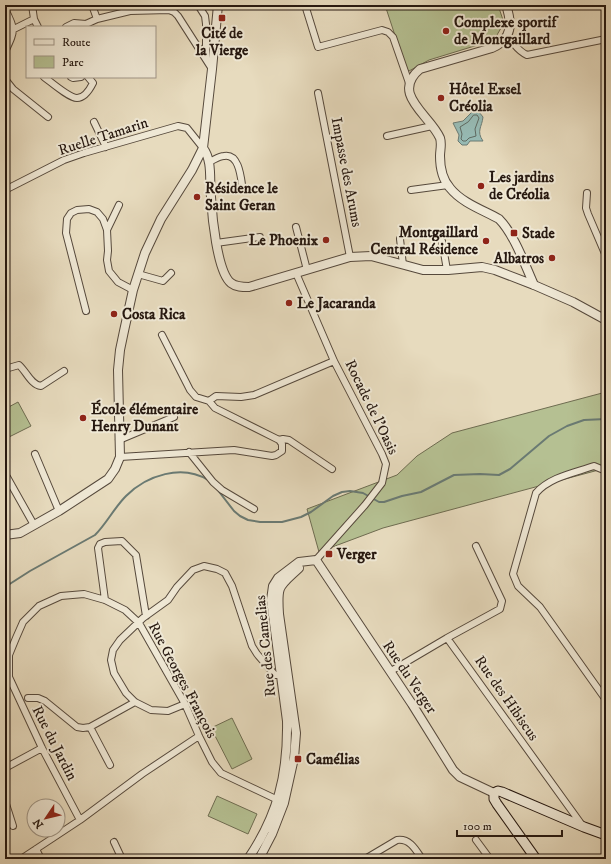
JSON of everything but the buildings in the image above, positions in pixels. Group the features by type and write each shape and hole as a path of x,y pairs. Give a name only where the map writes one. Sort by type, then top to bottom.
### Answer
{"main road":[{"path":"536,859 497,804 494,798 494,793 498,791 502,792 606,835"}],"street":[{"path":"32,5 34,19 38,26"},
{"path":"92,5 97,19"},
{"path":"198,5 204,16 206,24 206,59"},
{"path":"5,535 20,533 59,511 108,478 115,469 120,457 118,370 120,350 133,290 144,253 160,219 192,170 203,148 218,5"},
{"path":"305,5 318,47 382,30 385,30 391,34 409,84"},
{"path":"506,5 511,24 506,36 497,46 420,68 411,77 409,90 412,98 440,140 441,164 448,185 459,198 499,219 504,224 534,285"},
{"path":"5,9 14,29"},
{"path":"68,26 74,23 88,25 97,19 130,12 169,10 174,12 212,69"},
{"path":"5,52 14,29 34,19"},
{"path":"506,36 512,40 519,51 527,55 606,39"},
{"path":"5,78 13,89 48,117"},
{"path":"45,78 77,98 82,96 90,89 93,83 89,78"},
{"name":"Impasse des Arums","path":"318,93 350,257"},
{"path":"94,122 106,147"},
{"name":"Ruelle Tamarin","path":"5,190 64,160 181,126 187,128 203,148"},
{"path":"387,136 432,126"},
{"path":"203,148 207,153 209,162 216,243 222,270 225,277 234,285 249,287 350,257 371,256 423,270 489,268 573,302 606,320"},
{"path":"209,162 223,156 230,156 235,159 238,165 243,191"},
{"path":"411,190 448,185"},
{"path":"587,194 586,208 606,256"},
{"path":"107,230 119,205"},
{"path":"86,311 66,233 67,219 71,213 77,210 89,209 97,212 103,219 107,230 107,260 109,272 118,282 133,290"},
{"path":"296,227 308,270"},
{"path":"216,243 260,237"},
{"path":"400,239 403,265"},
{"path":"442,241 447,270"},
{"path":"138,274 163,281 171,273"},
{"name":"Rocade de l'Oasis","path":"296,273 334,361 386,464 382,483 365,505 316,560"},
{"path":"120,457 234,450 267,456 276,456 282,451 282,444 278,440 215,408 209,401 196,397 190,390 162,335"},
{"path":"209,401 216,396 241,397 254,395 334,361"},
{"path":"5,369 19,365 33,383 38,386 41,386 64,371"},
{"path":"120,440 174,417"},
{"path":"278,440 283,438 290,440 332,469"},
{"path":"189,452 212,482 222,490 254,509"},
{"path":"35,454 59,511"},
{"path":"606,471 594,466 549,481 536,493 513,574 518,586 540,607 606,700"},
{"path":"7,477 34,525"},
{"path":"105,600 98,548 100,544 105,542 122,541 136,555 146,616"},
{"path":"391,671 500,609 502,606 502,601 476,546"},
{"name":"Rue du Verger","path":"316,560 391,671 453,770 460,777 494,793"},
{"name":"Rue des Camelias","path":"260,859 272,834 281,802 287,738 285,675 271,600 273,586 278,578 299,562 316,560"},
{"path":"185,704 168,711 151,710 135,702 126,693 114,673 111,660 113,650 120,640 146,616 168,600 177,587 193,570 204,566 217,569 225,573 232,586 252,646 275,675 285,675"},
{"name":"Rue Georges François","path":"7,678 9,655 23,622 39,606 61,596 84,594 105,600 125,610 139,623 185,704 212,762 221,773 281,802"},
{"name":"Rue des Hibiscus","path":"447,638 584,827"},
{"name":"Rue du Jardin","path":"7,678 80,820"},
{"path":"28,698 38,698 45,701 77,727 83,728 90,727 135,702"},
{"path":"90,727 110,765"},
{"path":"21,859 80,820 142,774 199,736"},
{"path":"5,768 42,748"},
{"path":"5,801 14,826"},
{"name":"Rue des Camelias","path":"248,859 266,831 281,802"},
{"path":"365,859 401,839 409,842 422,859"},
{"path":"476,840 490,859"},
{"path":"114,842 122,859"},
{"path":"36,849 41,859"}],"green space":[{"name":"Complexe sportif de Montgaillard","path":"385,5 498,5 504,23 494,40 429,60 409,71 406,69"},
{"path":"606,392 606,468 383,528 319,552 307,509 397,475 417,456 452,433"},
{"path":"18,402 31,426 5,439 5,409"},
{"path":"232,718 252,759 232,769 211,728"},
{"path":"217,796 257,814 248,834 208,816"}],"water":[{"path":"473,111 479,112 483,117 480,134 483,141 470,141 467,145 462,145 458,141 459,135 453,123 463,121"}],"waterway":[{"path":"217,489 234,511 240,516 248,520 260,522 282,522 301,517 311,512 333,496 342,492 350,491 363,493 379,502 384,502 421,492 454,475 499,475 510,469 549,436 567,426 584,420 606,419"},
{"path":"5,587 30,571 95,535 126,496 144,482 154,477 176,472 198,475 208,480"}],"place":[{"name":"Cité de la Vierge","path":"222,18"},
{"name":"Complexe sportif de Montgaillard","path":"446,31"},
{"name":"Hôtel Exsel Créolia","path":"441,98"},
{"name":"Les jardins de Créolia","path":"481,186"},
{"name":"Résidence le Saint Geran","path":"197,197"},
{"name":"Stade","path":"514,233"},
{"name":"Le Phoenix","path":"326,240"},
{"name":"Montgaillard Central Résidence","path":"486,241"},
{"name":"Albatros","path":"552,258"},
{"name":"Le Jacaranda","path":"289,303"},
{"name":"Costa Rica","path":"114,314"},
{"name":"École élémentaire Henry Dunant","path":"83,418"},
{"name":"Verger","path":"329,554"},
{"name":"Camélias","path":"298,759"}]}
